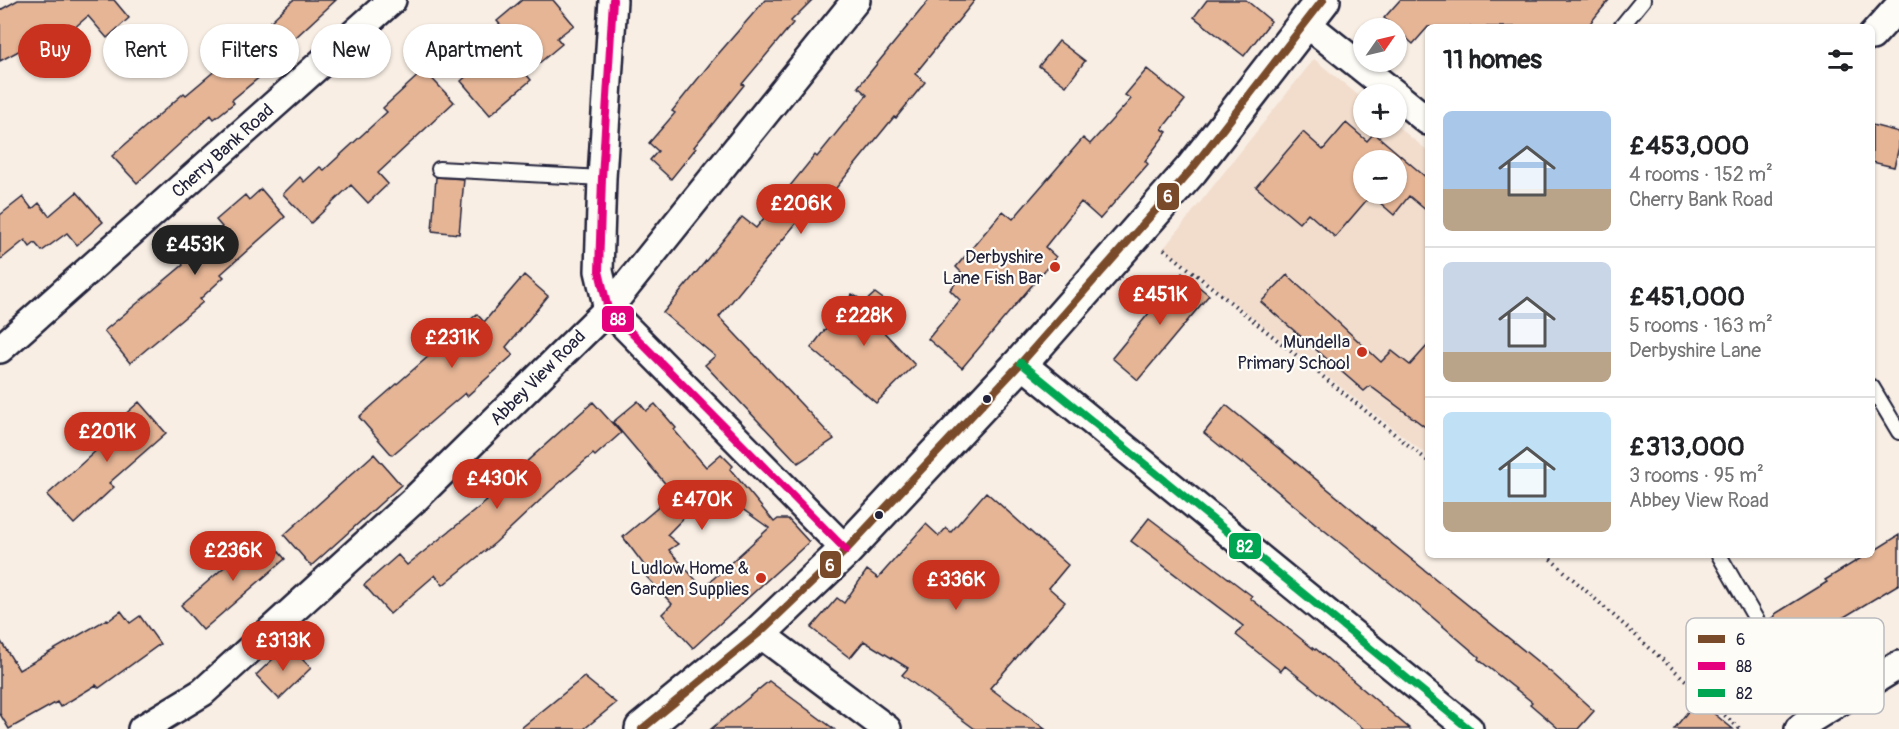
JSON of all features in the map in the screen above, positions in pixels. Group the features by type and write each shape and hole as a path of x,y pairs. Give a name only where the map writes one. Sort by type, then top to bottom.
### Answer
{"street":[{"name":"Cherry Bank Road","path":"0,349 392,0"},
{"path":"613,0 602,178 599,271 608,309 846,550"},
{"name":"Abbey View Road","path":"142,729 203,692 414,500 608,309 856,0"},
{"path":"1875,33 1899,6"},
{"path":"642,729 759,633 846,550 1021,363 1140,230 1191,170 1314,11 1385,84"},
{"path":"1407,104 1425,119"},
{"path":"1021,363 1469,729"},
{"path":"759,633 887,729"},
{"path":"1884,674 1899,665"},
{"path":"1806,723 1820,714"}],"lane":[{"path":"1623,24 1643,0"},
{"path":"439,168 602,178"},
{"path":"1875,392 1899,432"},
{"path":"1721,558 1752,618"}],"path":[{"path":"1140,230 1425,459"},
{"path":"1549,558 1686,681"},
{"path":"1723,714 1740,729"}],"shaded area":[{"name":"Mundella Primary School","path":"1314,59 1353,91 1353,138 1407,138 1407,134 1425,149 1425,454 1164,248"}],"building":[{"path":"18,0 114,0 129,18 122,24 103,24 103,33 88,16 79,24 18,24 18,51 0,61 0,10"},
{"path":"293,0 336,0 299,34 299,24 271,24 273,22 271,21"},
{"path":"522,0 553,0 574,25 557,38 562,44 543,60 543,24 500,24 497,21"},
{"path":"765,0 812,0 791,21 793,23 742,84 744,85 671,179 650,160 658,151 649,143 675,113 672,111 713,60"},
{"path":"929,0 975,0 915,74 925,82 896,118 894,117 810,220 803,215 719,317 834,439 798,463 705,365 715,356 663,313 742,217 756,228 815,155 817,157 867,95 858,87"},
{"path":"1207,0 1246,0 1271,21 1244,56 1194,17"},
{"path":"1400,0 1609,0 1589,24 1425,24 1425,30 1413,44 1407,39 1407,18 1384,18"},
{"path":"1059,41 1085,61 1066,86 1039,66"},
{"path":"1147,69 1185,100 1162,129 1167,132 1145,161 1148,164 1100,219 1081,202 1045,247 1056,257 962,368 928,339 960,300 950,290 963,274 956,267 1003,211 1013,219 1083,138 1090,144 1131,99 1125,95"},
{"path":"206,78 259,78 214,119 211,115 137,183 112,156 184,93 186,95"},
{"path":"415,78 432,78 454,102 378,173 388,184 368,203 351,185 311,223 283,194 300,177 304,182 320,167 324,170 387,112 383,108"},
{"path":"464,78 529,78 531,80 490,115 461,81"},
{"path":"1346,123 1353,129 1353,138 1364,138 1367,141 1370,138 1380,138 1394,150 1353,150 1353,204 1363,204 1335,237 1308,213 1299,223 1256,187 1303,132 1323,150"},
{"path":"1875,126 1899,132 1899,147 1894,167 1875,163"},
{"path":"1407,161 1425,176 1425,209 1409,196 1407,199"},
{"path":"436,177 464,179 459,234 432,231"},
{"path":"261,189 285,217 221,274 224,277 200,299 203,302 130,363 104,331 183,265 182,263 222,227 216,220 245,195 249,200"},
{"path":"77,192 103,222 77,245 67,233 42,251 35,243 30,247 25,240 0,260 0,215 23,197 32,209 39,203 49,216"},
{"path":"1381,204 1403,204 1394,215"},
{"path":"1182,273 1209,295 1138,380 1112,358"},
{"path":"524,275 548,296 506,347 513,355 467,396 465,393 392,455 359,417 477,314 484,322"},
{"path":"1287,275 1381,362 1392,351 1410,365 1425,348 1425,427 1370,386 1364,391 1261,302"},
{"path":"875,293 890,304 879,327 915,365 876,403 811,348 852,294 865,302"},
{"path":"638,401 646,411 655,404 706,467 721,454 733,466 730,469 774,522 778,519 788,519 809,542 693,648 662,614 672,604 646,576 650,573 623,537 674,494 613,422","holes":["707,494 712,501 721,494 769,528 703,588 669,550 678,544 667,535"]},
{"path":"139,402 166,433 109,483 114,487 74,524 47,495 110,438 105,432"},
{"path":"593,402 621,433 595,456 593,454 495,543 443,585 435,575 390,614 364,585 398,555 407,565 487,501 485,499"},
{"path":"1226,405 1553,674 1594,711 1578,729 1559,729 1530,704 1532,702 1478,659 1479,657 1424,610 1243,462 1242,464 1204,433"},
{"path":"374,454 401,485 311,566 284,535"},
{"path":"986,492 1068,565 1049,588 1065,602 990,688 1045,729 975,729 902,675 908,668 864,641 850,658 811,628 837,598 844,603 867,570 878,578 926,524 939,536 946,528 951,532"},
{"path":"1149,518 1252,596 1250,598 1316,649 1410,729 1364,729 1285,666 1281,671 1236,635 1243,626 1131,541"},
{"path":"263,533 285,559 203,630 181,605"},
{"path":"1899,535 1899,584 1842,618 1772,618 1827,582 1825,580 1861,558 1875,558 1875,550"},
{"path":"121,611 130,623 140,616 160,644 99,688 96,685 60,707 57,702 9,729 0,714 0,640 19,670 107,619 108,621"},
{"path":"288,645 311,668 279,699 256,675"},
{"path":"584,677 616,703 584,729 520,729"},
{"path":"769,681 834,729 711,729"},
{"path":"1686,714 1714,714 1733,729 1674,729"}],"transit line":[{"name":"88","path":"613,0 602,178 599,271 608,309 846,550"},
{"name":"6","path":"642,729 759,633 846,550 1021,363 1191,170 1323,0"},
{"name":"82","path":"1021,363 1469,729"}],"place":[{"name":"Derbyshire Lane Fish Bar","path":"1055,267"},
{"name":"Mundella Primary School","path":"1362,352"},
{"name":"Ludlow Home & Garden Supplies","path":"761,578"}]}
